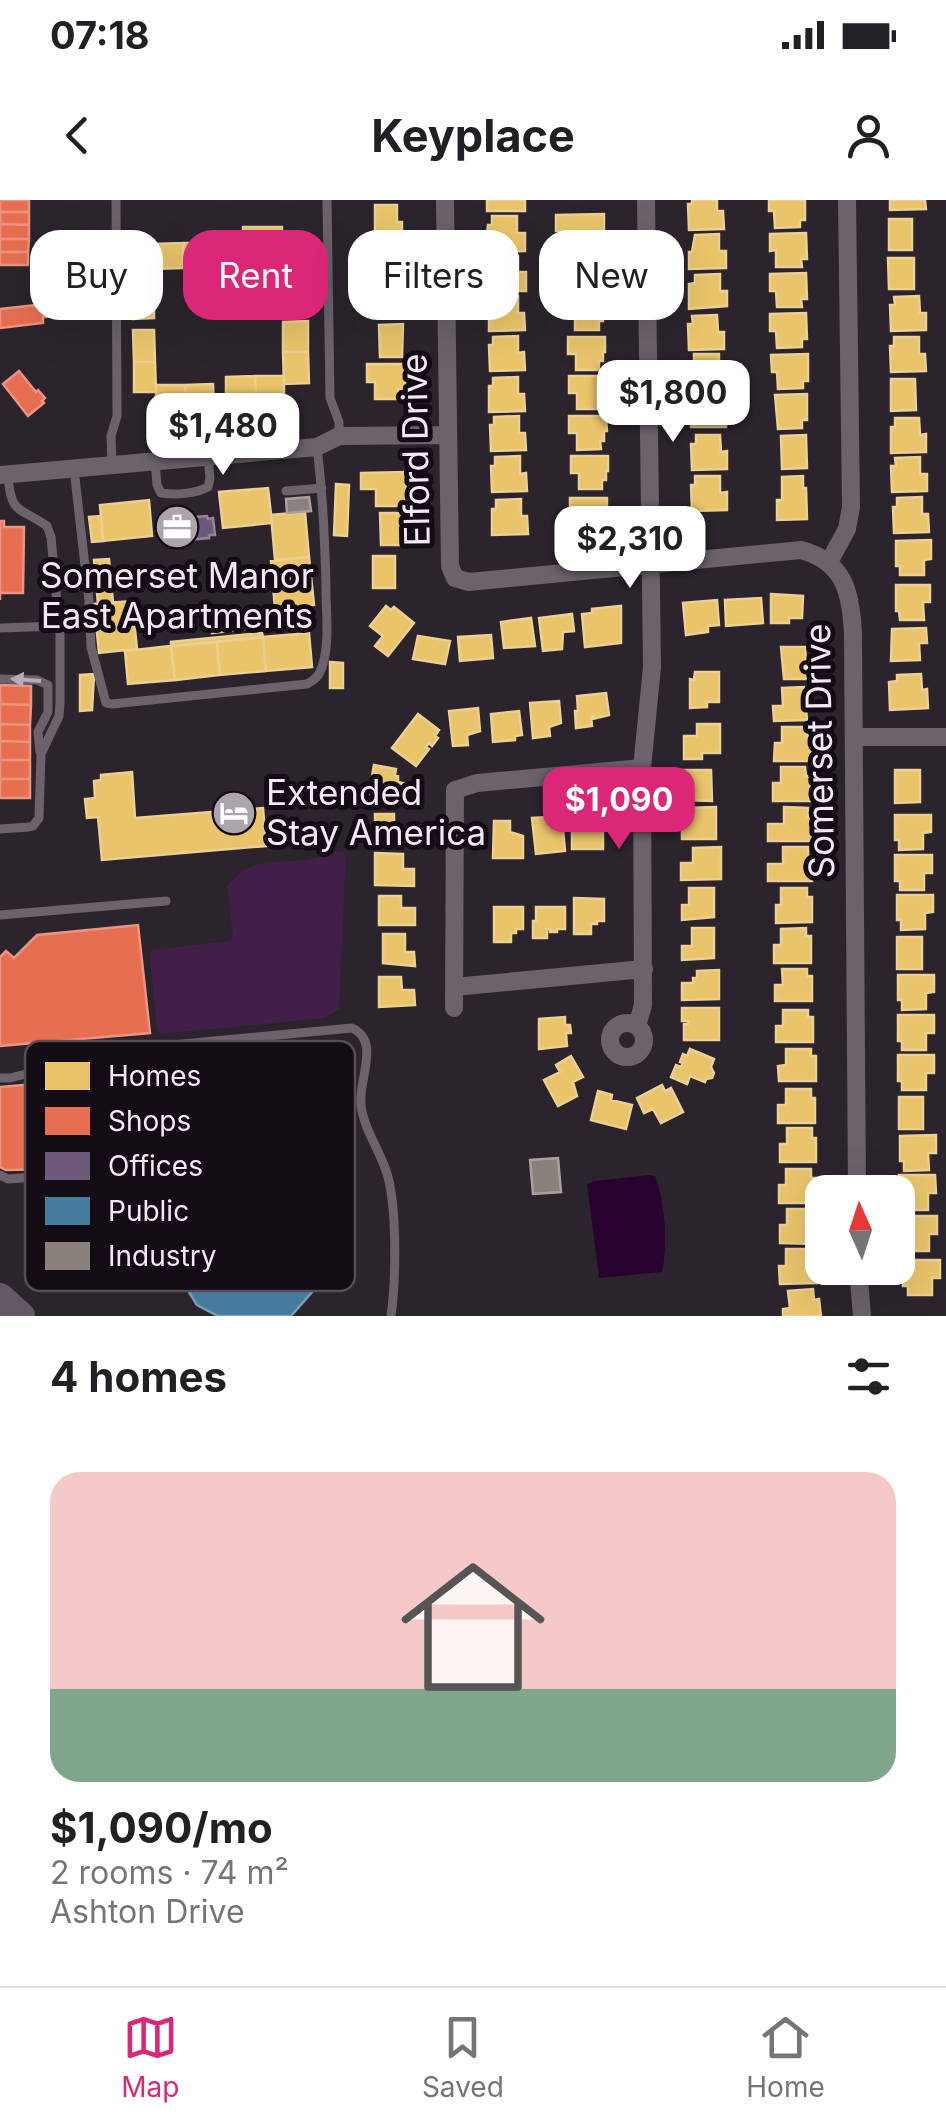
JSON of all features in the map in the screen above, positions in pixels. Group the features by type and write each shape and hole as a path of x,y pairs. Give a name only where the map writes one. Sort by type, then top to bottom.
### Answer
{"main road":[{"path":"0,1296 21,1316"}],"street":[{"name":"Elford Drive","path":"445,200 450,566 455,578 469,582 650,565"},
{"path":"637,1026 644,1005 642,768 652,667 646,200"},
{"path":"650,565 801,550 830,562 848,529 851,507 847,200"},
{"path":"4,475 317,447 339,436 448,434"},
{"name":"Somerset Drive","path":"830,562 843,580 851,602 858,1175"},
{"path":"854,737 946,737"},
{"path":"454,1008 454,790 477,784 642,768"},
{"path":"454,987 644,969"},
{"path":"859,1285 862,1316"}],"lane":[{"path":"112,465 111,436 118,416 116,200"},
{"path":"327,200 330,398 339,436"},
{"path":"74,469 91,647 104,698 112,704 307,684 315,680 321,670 326,632 322,488 317,447"},
{"path":"155,461 157,485 162,492 183,493 208,487 208,456"},
{"path":"4,475 12,503 20,512 47,526 51,537 59,626 59,716 41,754"},
{"path":"286,492 322,488"},
{"path":"0,628 59,626"},
{"path":"0,678 37,680 48,685 48,712 38,732 41,754 37,822 29,827 0,830"},
{"path":"0,915 166,900"},
{"path":"217,1041 352,1028 361,1032 367,1051 361,1107 388,1178 392,1202 391,1316"},
{"path":"271,1036 271,1041"},
{"path":"0,1078 25,1074"},
{"path":"0,1175 8,1179 25,1178"}],"shaded area":[{"path":"343,851 346,856 339,1009 325,1018 160,1034 151,950 230,941 233,936 227,886 249,867"},
{"path":"655,1176 663,1211 662,1272 599,1278 587,1184"}],"building: Homes":[{"path":"487,200 525,200 525,211 487,211"},
{"path":"692,200 717,200 717,211 723,211 724,229 689,230 688,204"},
{"path":"769,200 805,200 805,220 800,220 800,227 775,228"},
{"path":"890,200 925,200 926,209 890,210"},
{"path":"375,205 397,205 397,222 402,222 402,230 375,230"},
{"path":"604,214 604,230 556,230 556,215"},
{"path":"492,216 517,216 517,230 488,230 488,225 492,225"},
{"path":"889,219 912,219 912,250 889,250"},
{"path":"243,227 282,227 282,230"},
{"path":"519,233 525,233 525,251 519,251"},
{"path":"806,233 807,259 801,259 802,267 776,267 776,250 770,251 770,234"},
{"path":"719,234 719,251 726,251 726,268 689,269 695,235"},
{"path":"183,243 183,268 163,269 163,244"},
{"path":"888,258 914,258 914,289 889,289"},
{"path":"519,272 526,272 526,291 519,291"},
{"path":"806,273 807,299 801,299 802,307 777,307 776,291 770,291 770,274"},
{"path":"720,274 720,291 727,291 727,306 689,309 689,284 695,283 695,275"},
{"path":"919,296 920,313 926,313 926,330 891,331 890,305 895,305 894,297"},
{"path":"519,313 524,313 525,330 489,331 489,320 519,320"},
{"path":"806,313 807,339 802,339 802,347 777,348 776,331 770,331 770,314"},
{"path":"717,315 718,332 724,332 724,349 689,350 688,324 693,324 692,316"},
{"path":"575,320 603,320 599,321 599,330 575,330"},
{"path":"308,321 308,352 283,352 283,322"},
{"path":"403,324 402,357 380,357 379,325"},
{"path":"133,330 154,330 155,362 134,362"},
{"path":"518,336 518,353 524,352 525,370 490,371 489,345 493,345 493,337"},
{"path":"568,337 605,337 599,370 576,370 576,354 568,354"},
{"path":"894,337 919,337 919,354 925,354 926,371 891,372 890,346 894,346"},
{"path":"283,352 308,352 309,383 284,384"},
{"path":"694,354 719,354 719,371 725,370 726,388 690,389"},
{"path":"808,354 808,381 803,381 803,388 778,389 771,355"},
{"path":"134,362 155,362 156,392 134,392"},
{"path":"367,364 405,364 405,389 398,389 399,399 375,399 375,382 367,382"},
{"path":"255,376 256,401 226,401 226,377"},
{"path":"255,376 284,376 284,400 256,401"},
{"path":"569,376 606,376 600,409 577,409 577,393 569,393"},
{"path":"518,377 518,394 524,394 525,411 489,412 489,386 493,386 493,378"},
{"path":"891,379 915,379 916,410 891,411"},
{"path":"213,384 214,409 186,409 185,385"},
{"path":"156,385 185,385 186,409 156,410"},
{"path":"807,394 807,420 802,420 802,428 778,429 775,395"},
{"path":"691,396 714,396 714,414 726,413 726,427 691,427"},
{"path":"519,416 519,433 525,433 526,450 491,451 490,425 494,425 494,417"},
{"path":"569,416 606,416 607,431 604,441 600,441 601,449 577,450 577,433 569,433"},
{"path":"895,418 919,418 920,435 926,434 926,452 891,453"},
{"path":"696,435 720,435 721,452 727,451 727,469 692,470 691,444 696,444"},
{"path":"806,435 807,468 782,469 781,436"},
{"path":"520,456 520,474 526,473 527,491 492,492 491,466 495,466 495,457"},
{"path":"571,456 608,456 602,489 579,489 579,473 571,473"},
{"path":"920,457 920,474 927,474 927,491 892,492 891,466 896,466 895,458"},
{"path":"406,472 406,506 376,506 376,489 361,489 361,473"},
{"path":"695,476 720,476 720,493 727,492 727,510 692,511 691,485 695,485"},
{"path":"803,476 807,519 777,520 782,477"},
{"path":"336,484 349,485 347,536 334,535"},
{"path":"268,488 272,523 223,528 219,492"},
{"path":"922,497 922,514 928,514 929,532 894,533 893,507 897,507 897,498"},
{"path":"570,498 607,498 601,532 578,532 578,515 570,515"},
{"path":"521,499 521,516 527,516 528,534 492,535 496,500"},
{"path":"149,500 152,536 103,541 100,505"},
{"path":"305,512 309,557 275,560 271,515"},
{"path":"380,513 405,513 403,545 381,545"},
{"path":"101,516 103,541 92,542 89,517"},
{"path":"931,540 931,559 924,560 924,575 900,575 896,541"},
{"path":"373,556 395,556 395,588 373,588"},
{"path":"309,557 314,605 275,609 271,561"},
{"path":"109,559 113,603 98,604 94,560"},
{"path":"896,585 930,585 930,602 923,602 924,620 900,620"},
{"path":"771,594 803,596 802,618 771,623"},
{"path":"761,598 763,623 726,626 725,600"},
{"path":"717,600 719,625 708,626 708,632 686,635 683,603"},
{"path":"132,601 137,649 99,653 94,604"},
{"path":"386,606 391,610 394,607 414,623 388,656 375,646 383,636 370,626"},
{"path":"621,606 621,643 585,647 582,614"},
{"path":"572,614 574,631 563,632 562,649 543,651 539,618"},
{"path":"244,615 246,629 212,633 210,618"},
{"path":"531,618 535,646 504,648 501,622"},
{"path":"926,628 927,643 919,643 920,660 891,661 892,629"},
{"path":"262,633 263,637 171,646 171,642"},
{"path":"309,633 312,667 266,671 263,637"},
{"path":"491,635 493,658 460,661 458,637"},
{"path":"418,636 450,641 445,664 413,659"},
{"path":"263,637 266,671 220,675 217,642"},
{"path":"217,642 220,675 175,680 171,646"},
{"path":"171,646 175,680 128,684 125,651"},
{"path":"781,647 805,647 807,679 784,679"},
{"path":"330,662 343,663 343,688 330,688"},
{"path":"695,672 719,672 719,702 690,708 690,679 694,680"},
{"path":"94,674 92,710 80,711 80,675"},
{"path":"921,674 928,708 890,710 889,682 897,681 897,675"},
{"path":"804,687 807,720 774,721 773,706 783,706 782,688"},
{"path":"606,693 609,715 593,716 592,726 576,728 577,696"},
{"path":"559,701 561,723 549,727 550,736 533,738 530,703"},
{"path":"478,708 480,731 467,735 468,745 453,746 449,711"},
{"path":"519,711 522,735 515,736 515,740 493,742 491,714"},
{"path":"418,714 439,730 435,736 438,738 432,746 429,743 416,766 392,748"},
{"path":"697,724 720,724 720,753 684,759 684,736 697,736"},
{"path":"782,727 807,727 811,761 774,761 775,743 782,743"},
{"path":"374,765 396,769 398,782 407,784 404,804 369,794"},
{"path":"781,767 805,767 806,776 810,776 810,801 773,801 773,783 781,783"},
{"path":"681,770 711,770 712,801 680,800"},
{"path":"895,770 920,770 920,802 895,803"},
{"name":"Extended Stay America","path":"132,772 135,818 263,808 266,846 102,860 98,817 87,818 85,799 95,798 94,781 101,780 101,775"},
{"path":"716,807 716,839 682,839 682,808"},
{"path":"784,807 808,808 812,841 768,841 768,824 784,824"},
{"path":"591,812 603,812 603,849 572,849 572,813 589,813 591,819"},
{"path":"375,814 394,814 394,830 410,830 410,846 375,842"},
{"path":"895,815 931,815 931,832 923,833 923,849 899,850"},
{"path":"548,817 549,827 563,829 565,851 536,854 532,818"},
{"path":"494,821 510,821 510,832 523,836 523,858 493,858"},
{"path":"721,847 721,879 681,880 681,863 693,863 693,848"},
{"path":"783,847 808,847 812,881 768,881 768,864 783,864"},
{"path":"375,853 403,854 403,869 414,869 414,886 375,885"},
{"path":"895,855 932,855 932,873 924,873 924,890 900,890 900,881 895,881"},
{"path":"689,888 714,888 714,917 682,920 682,905 689,905"},
{"path":"781,888 807,888 807,897 812,897 812,922 776,923"},
{"path":"897,895 933,895 933,912 925,913 925,929 901,930"},
{"path":"379,896 401,896 401,908 415,908 415,925 379,925"},
{"path":"574,898 604,899 604,921 591,924 591,934 574,934"},
{"path":"494,907 523,907 523,929 511,933 511,942 494,942"},
{"path":"536,907 565,907 565,929 547,929 547,938 533,938"},
{"path":"692,928 714,928 714,958 682,960 682,946 692,946"},
{"path":"806,928 806,936 811,936 811,963 774,963 774,945 781,945 781,929"},
{"path":"383,934 405,934 405,952 414,952 415,966 383,963"},
{"path":"897,937 922,937 922,969 897,969"},
{"path":"782,969 807,969 807,976 812,976 812,1001 775,1001 775,985 783,985"},
{"path":"719,970 719,999 682,1000 682,983 693,983 697,971"},
{"path":"898,975 934,975 934,992 926,993 926,1009 902,1010"},
{"path":"379,977 401,977 402,990 414,990 415,1005 379,1007"},
{"path":"682,1008 719,1008 719,1040 684,1040 684,1024 689,1021 682,1021"},
{"path":"783,1010 808,1010 808,1017 813,1017 813,1042 776,1042 776,1026 783,1026"},
{"path":"898,1015 934,1015 934,1033 926,1033 926,1050 902,1050"},
{"path":"565,1017 571,1033 566,1033 567,1046 539,1049 539,1019"},
{"path":"690,1049 714,1059 712,1078 705,1082 690,1076 687,1084 671,1077"},
{"path":"786,1049 811,1049 811,1056 816,1056 816,1081 779,1081 778,1066 786,1065"},
{"path":"898,1055 934,1055 934,1073 926,1073 926,1090 902,1090"},
{"path":"571,1056 583,1077 573,1082 577,1096 558,1106 544,1080 560,1072 556,1065"},
{"path":"662,1085 665,1091 671,1088 683,1112 661,1123 653,1109 644,1113 637,1098"},
{"path":"786,1089 811,1089 815,1123 778,1123 778,1105 786,1105"},
{"path":"598,1091 612,1095 611,1100 632,1105 626,1129 591,1120"},
{"path":"899,1097 923,1097 923,1129 899,1129"},
{"path":"787,1128 812,1128 816,1162 780,1162 780,1144 787,1144"},
{"path":"936,1135 936,1153 928,1153 929,1170 904,1171 900,1136"},
{"path":"786,1169 811,1169 811,1175 805,1175 805,1203 779,1203 779,1185 786,1185"},
{"path":"915,1175 935,1175 936,1193 928,1193 928,1210 915,1210"},
{"path":"787,1209 805,1209 805,1244 780,1243 780,1225 787,1225"},
{"path":"915,1216 937,1216 937,1234 929,1234 929,1251 915,1251"},
{"path":"786,1249 805,1249 805,1283 780,1284 779,1266 786,1266"},
{"path":"915,1260 940,1260 940,1278 932,1278 932,1295 908,1295 908,1286 903,1286 915,1285"},
{"path":"813,1289 821,1316 783,1316 783,1309 790,1308 788,1291"}],"building: Shops":[{"path":"0,200 29,200 29,212 0,212"},
{"path":"0,212 29,212 29,225 0,224"},
{"path":"0,224 29,225 29,239 0,239"},
{"path":"0,239 29,239 28,252 0,252"},
{"path":"0,252 28,252 28,265 0,265"},
{"path":"30,306 30,320 43,323 0,328 0,309"},
{"path":"19,371 45,398 28,416 3,384"},
{"path":"0,521 4,521 4,527 24,527 23,593 0,593"},
{"path":"0,685 31,686 31,705 0,704"},
{"path":"0,704 31,705 30,725 0,724"},
{"path":"0,724 30,725 30,742 0,741"},
{"path":"0,741 30,742 30,760 0,760"},
{"path":"0,760 30,760 30,779 0,779"},
{"path":"0,779 30,779 30,798 0,798"},
{"path":"138,925 150,1033 0,1046 0,957 6,951 14,958 37,935"},
{"path":"25,1085 25,1170 0,1167 0,1087"}],"building: Offices":[{"path":"213,518 215,535 166,542 164,519"}],"building: Public":[{"path":"188,1291 313,1291 291,1316 218,1316 197,1305"}],"building: Industry":[{"path":"309,497 311,511 287,513 286,499"},
{"path":"558,1158 561,1192 533,1194 530,1160"}],"place":[{"name":"Somerset Manor East Apartments","path":"177,527"},
{"name":"Extended Stay America","path":"234,813"}]}
